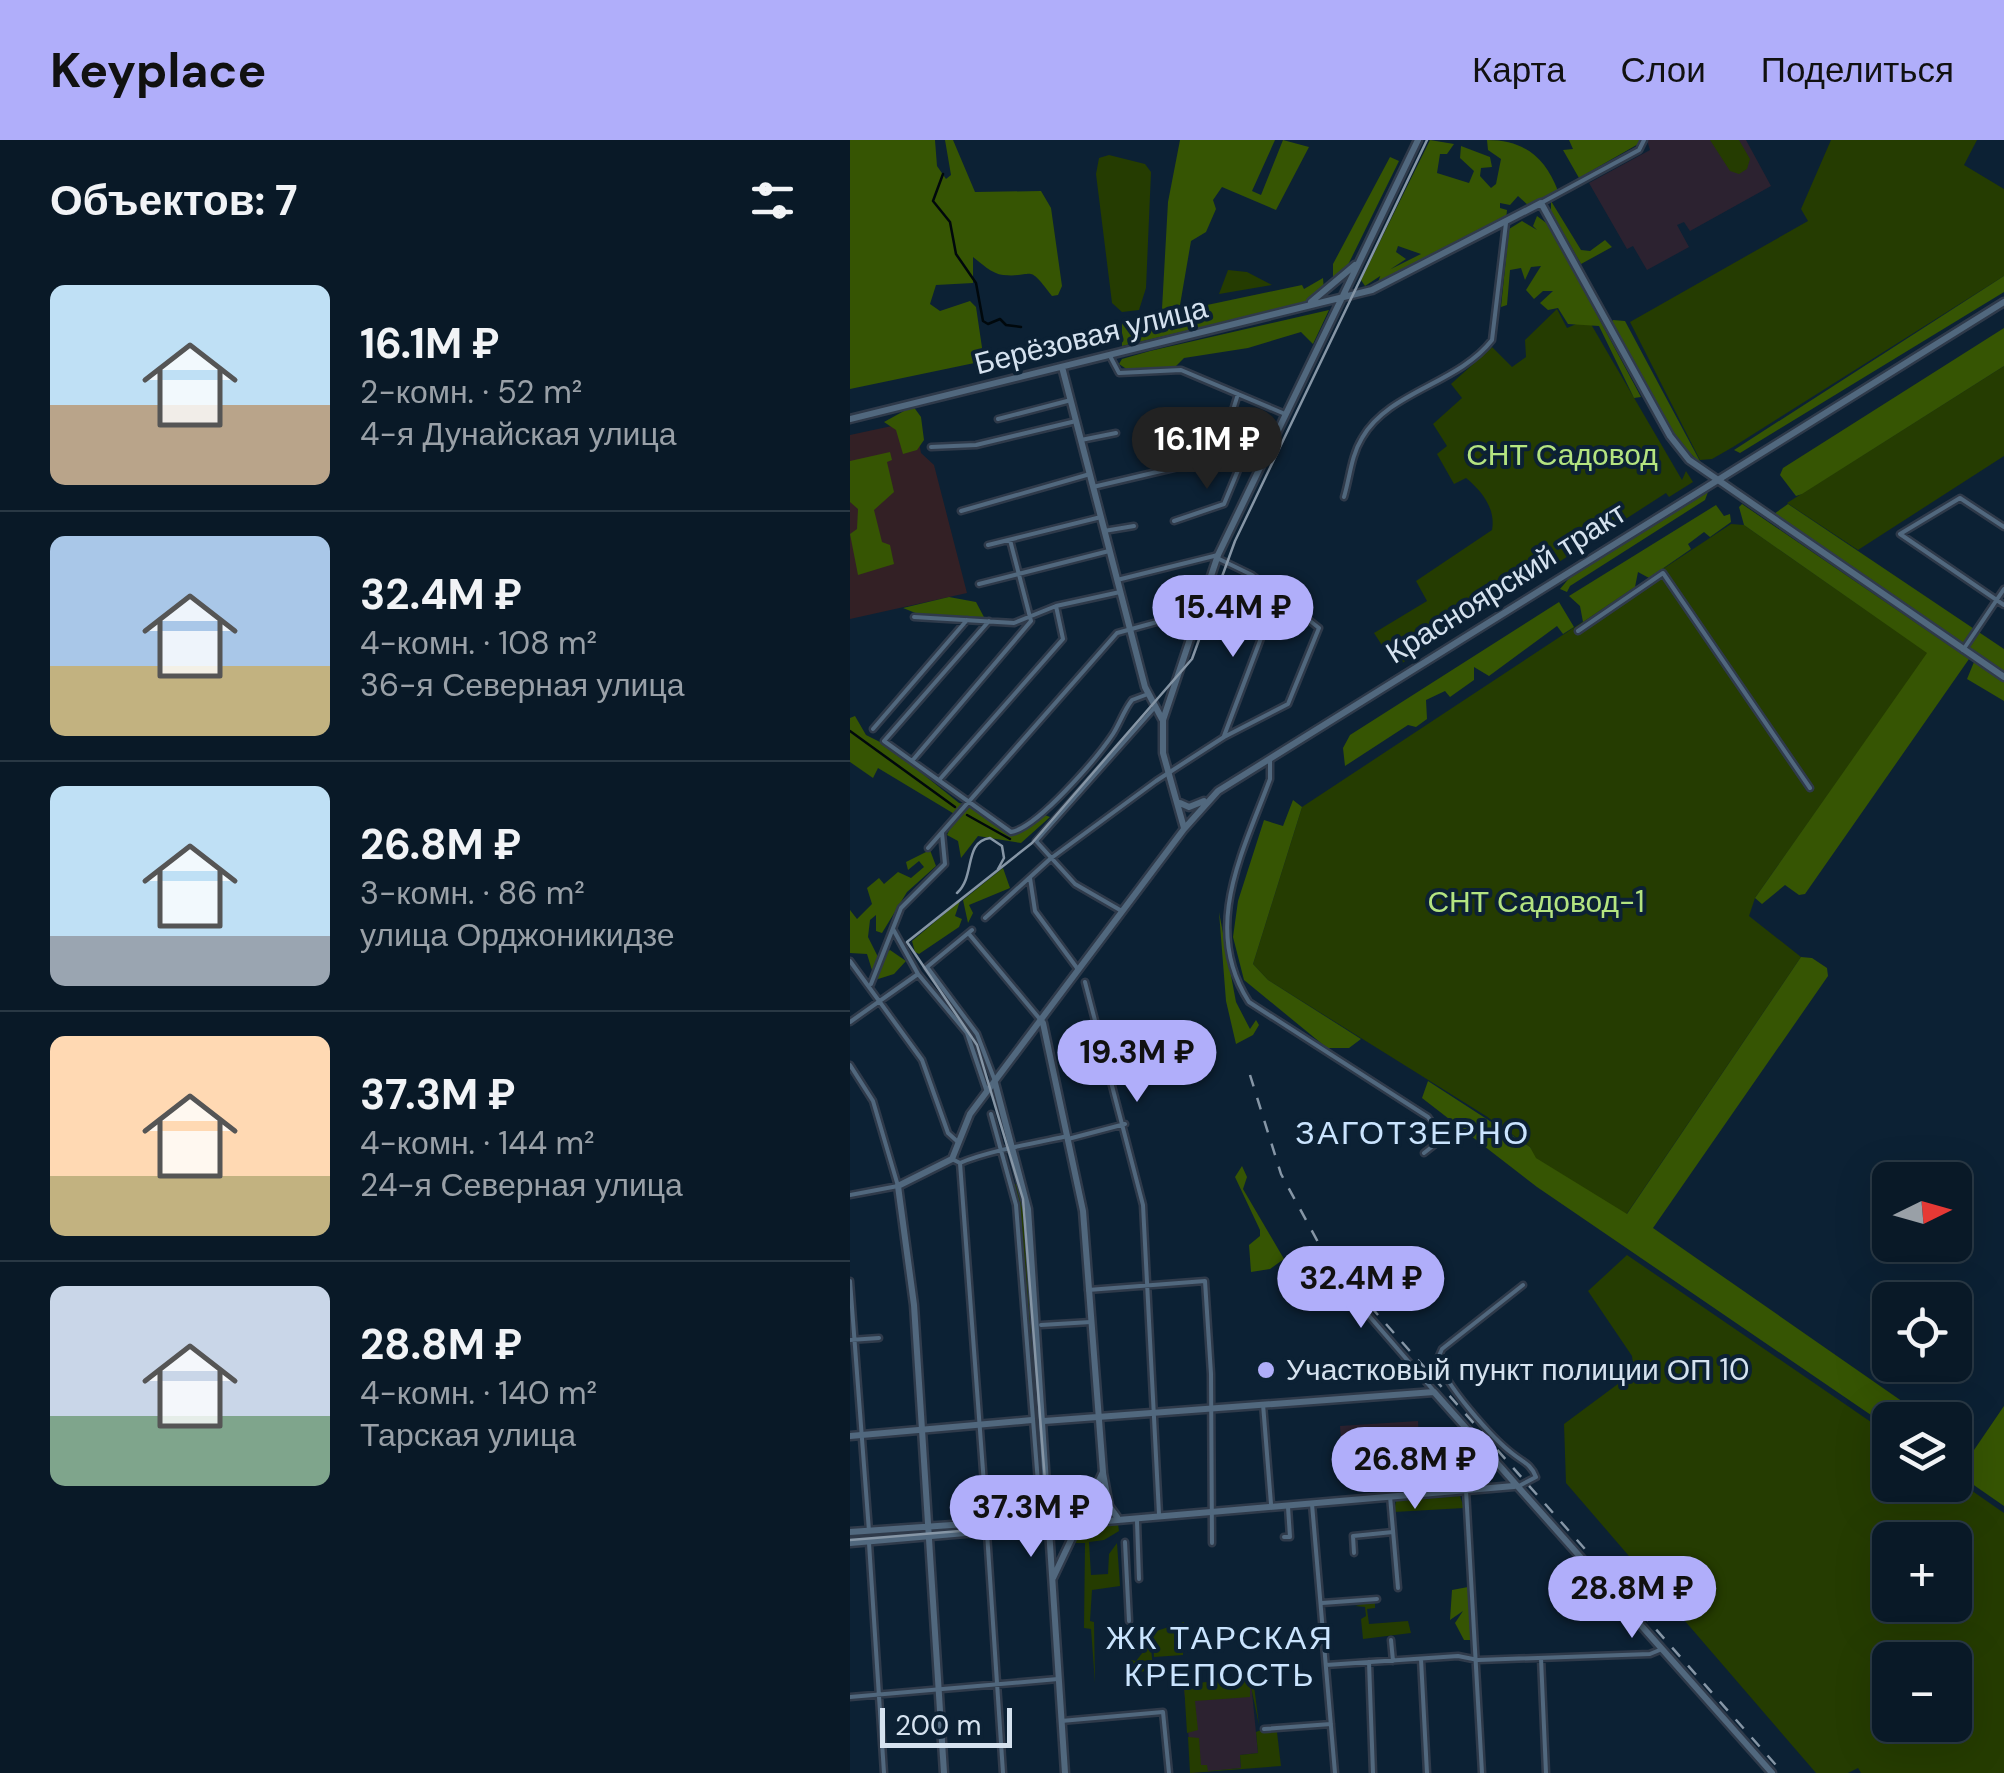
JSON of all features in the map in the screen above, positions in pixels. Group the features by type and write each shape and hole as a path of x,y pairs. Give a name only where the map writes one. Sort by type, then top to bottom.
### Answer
{"main road":[{"path":"1184,829 1168,774 1163,720 1218,557 1418,140"},
{"path":"1541,203 1670,436 1714,481 2004,677"},
{"name":"Берёзовая улица","path":"850,419 1384,285 1541,203"},
{"path":"1306,305 1360,260"},
{"name":"Красноярский тракт","path":"956,1161 958,1142 987,1092 1210,797 1268,756 2004,302"},
{"path":"1062,366 1128,626 1148,694 1163,720"},
{"path":"1176,798 1190,807 1210,797"},
{"path":"1042,1022 1044,1046 1083,1211 1103,1472 1109,1506 1118,1518"},
{"path":"995,1081 1028,1210 1051,1522 1064,1773"},
{"path":"944,1773 914,1305 898,1186 956,1161"},
{"path":"1044,1421 1434,1392 1772,1773"},
{"path":"850,1436 1032,1420"},
{"path":"1052,1592 1054,1568 1084,1518 1103,1472"},
{"path":"850,1543 1036,1528 1084,1518 1515,1486"},
{"path":"850,1532 986,1522 1077,1524"},
{"path":"1036,1528 1043,1532 1050,1551"}],"street":[{"path":"1541,203 1643,143"},
{"path":"1344,497 1356,450 1372,423 1452,375 1492,340 1506,222"},
{"path":"1109,354 1119,372 1176,369 1285,414"},
{"path":"1228,426 1238,394"},
{"path":"998,419 1071,400"},
{"path":"1149,424 1199,413 1261,441"},
{"path":"931,447 976,445 1076,421"},
{"path":"1081,440 1116,433"},
{"path":"1093,487 1212,459 1259,466"},
{"path":"1174,521 1224,504 1241,463"},
{"path":"961,512 1090,474"},
{"path":"2004,527 1960,498 1900,534 2004,605"},
{"path":"988,546 1100,517"},
{"path":"1104,532 1134,526"},
{"path":"912,761 1020,638 1032,616 1010,540"},
{"path":"979,584 1109,552"},
{"path":"985,918 1050,858 1168,774 1224,736 1288,704 1319,628 1252,575 1218,557 1117,580"},
{"path":"1578,631 1663,573 1810,788"},
{"path":"1963,650 2004,590"},
{"path":"914,617 1014,622 1056,606 1120,592"},
{"path":"1224,736 1276,596"},
{"path":"939,780 1063,639 1056,606"},
{"path":"928,848 1116,633 1128,626 1200,610"},
{"path":"873,730 966,620"},
{"path":"989,622 884,741 1016,832 1061,795 1106,744 1132,700 1148,694"},
{"path":"1123,912 1075,884 1036,841 1155,707"},
{"path":"1268,756 1270,779 1226,908 1228,948 1236,976 1249,1002 1428,1117 1443,1138 1424,1153"},
{"path":"870,986 908,896 945,864 942,834"},
{"path":"1030,876 1035,912 1065,958 1081,970"},
{"path":"893,929 918,974 968,1033 987,1092"},
{"path":"995,1081 977,1034 928,964 971,932 1042,1022"},
{"path":"850,961 870,986 876,1002 922,1060 948,1133 958,1142"},
{"path":"850,1022 918,974"},
{"path":"1085,982 1125,1124 1142,1204 1159,1514"},
{"path":"850,1065 873,1100 898,1186 850,1195"},
{"path":"991,1114 1016,1206 1038,1495"},
{"path":"1003,1773 980,1424 956,1161 1125,1124"},
{"path":"1313,1251 1434,1392"},
{"path":"1088,1290 1204,1280 1212,1543"},
{"path":"850,1281 868,1531"},
{"path":"1515,1486 1527,1485 1536,1476 1533,1470 1512,1454 1449,1383 1438,1358 1442,1349 1523,1285"},
{"path":"1042,1326 1091,1322"},
{"path":"852,1340 880,1338"},
{"path":"1263,1404 1272,1505"},
{"path":"1466,1490 1482,1773"},
{"path":"1390,1496 1398,1588"},
{"path":"1312,1502 1335,1773"},
{"path":"1284,1537 1290,1536 1288,1504"},
{"path":"1137,1516 1139,1579"},
{"path":"1354,1553 1352,1536 1393,1532"},
{"path":"869,1541 884,1773"},
{"path":"1125,1542 1130,1621"},
{"path":"1320,1604 1377,1599"},
{"path":"1391,1640 1393,1661"},
{"path":"1326,1665 1458,1656 1478,1660 1650,1654 1662,1649"},
{"path":"1421,1658 1427,1773"},
{"path":"1541,1658 1546,1773"},
{"path":"1368,1662 1373,1773"},
{"path":"850,1697 1058,1680"},
{"path":"1061,1721 1163,1712 1169,1773"},
{"path":"1264,1729 1330,1724"}],"shaded area":[{"path":"1647,140 1746,140 1771,186 1690,231 1684,222 1677,225 1689,247 1647,270 1633,246 1627,249 1589,183 1650,150"},
{"path":"915,421 921,453 934,465 967,593 850,619 850,435"},
{"path":"1418,1421 1420,1458 1343,1463 1340,1426"},
{"path":"1251,1682 1258,1753 1240,1755 1241,1768 1192,1773 1184,1688"}],"green space":[{"path":"850,140 935,140 937,166 946,179 951,175 945,140 953,140 975,192 1041,191 1051,208 1062,286 1058,295 1052,296 1034,275 999,274 973,257 973,283 936,285 930,304 940,311 970,301 976,307 984,361 850,389"},
{"path":"1180,140 1275,140 1252,191 1261,195 1283,140 1309,147 1276,210 1222,187 1213,200 1216,209 1206,232 1191,241 1180,305 1162,309 1168,202"},
{"path":"1430,140 1454,144 1447,154 1440,154 1437,173 1469,183 1474,171 1460,158 1461,146 1490,157 1492,167 1481,168 1480,176 1491,188 1496,184 1501,159 1488,150 1487,140 1522,147 1547,169 1558,191 1530,207 1518,196 1510,205 1500,203 1500,208 1507,210 1506,220 1377,285 1380,276 1365,286 1361,280","holes":["1398,246 1421,254 1390,269 1406,259 1396,252"]},
{"path":"1569,140 1640,143 1579,178 1563,150 1573,149"},
{"path":"1710,140 1739,140 1750,159 1747,169 1739,174 1730,171"},
{"name":"СНТ Садовод","path":"1831,140 1977,140 1964,165 2004,189 2004,276 1733,447 1712,459 1700,460 1630,322 1808,221 1801,209"},
{"path":"1109,155 1145,164 1151,172 1146,288 1139,310 1122,312 1112,303 1096,174 1099,158"},
{"path":"1390,157 1399,161 1345,271 1333,279 1333,264"},
{"path":"1551,201 1581,250 1590,251 1605,240 1612,247 1581,264 1551,211"},
{"path":"1537,216 1549,225 1641,397 1634,398 1599,326 1568,324 1558,308 1548,310 1540,303 1553,291 1543,291 1534,299 1526,290 1541,266 1531,267 1525,280 1521,268 1510,270 1507,305 1501,307 1509,229 1522,221 1537,230 1533,226"},
{"path":"1228,270 1247,272 1272,285 1219,294"},
{"path":"2004,276 2004,292 1740,453 1734,450"},
{"path":"1323,278 1324,290 1308,302 1122,346 1122,323 1302,285 1304,289"},
{"name":"СНТ Садовод","path":"1557,309 1567,328 1588,319 1682,480 1686,471 1693,482 1669,497 1666,493 1396,667 1374,633 1427,601 1416,581 1492,530 1490,508 1482,495 1466,478 1454,484 1437,454 1447,446 1433,424 1462,398 1451,384 1492,347 1512,367 1526,357 1525,340"},
{"path":"1329,310 1313,344 1301,332 1248,348 1184,358 1175,367 1128,370 1119,364 1122,359 1150,351"},
{"path":"1613,320 1625,321 1702,465 1674,437 1610,324"},
{"path":"2004,328 2004,366 1802,494 1796,496 1780,475 1783,468"},
{"path":"2004,366 2004,456 1858,550 1787,503"},
{"path":"913,406 921,417 924,440 917,450 903,454 896,430 884,422"},
{"path":"890,452 892,460 887,462 894,492 874,510 882,542 890,545 894,564 858,575 850,534 857,529 858,509 850,502 850,461"},
{"path":"1708,492 1705,500 1570,586 1567,592 1560,589 1571,576"},
{"path":"1742,504 1969,659 1805,894 1799,895 1785,885 1762,904 1755,898 1927,653 1744,525 1739,507"},
{"path":"1788,504 2004,649 2004,672 1771,516"},
{"path":"1716,505 1724,516 1730,514 1731,522 1710,537 1704,532 1688,544 1691,549 1649,578 1638,572 1635,587 1583,622 1580,606 1569,596"},
{"name":"СНТ Садовод-1","path":"1731,524 1744,525 1928,653 1755,898 1749,916 1801,957 1626,1215 1535,1158 1530,1147 1486,1116 1268,980 1253,964 1302,807"},
{"path":"949,597 976,602 985,619 923,616 903,608"},
{"path":"1559,602 1574,627 1563,634 1557,626 1489,676 1474,667 1474,680 1450,697 1445,691 1426,700 1427,719 1416,727 1408,725 1345,766 1343,748 1350,735"},
{"path":"1974,662 2004,682 2004,701 1967,679"},
{"path":"855,716 866,735 888,746 959,803 970,805 1010,832 1017,833 1042,814 1050,817 1021,843 978,836 961,858 958,841 947,835 956,815 878,768 873,778 850,762 850,718"},
{"path":"1293,800 1302,807 1253,964 1268,980 1361,1039 1349,1048 1327,1048 1244,980 1233,937 1238,901 1264,820 1283,826"},
{"path":"930,850 936,866 907,892 882,933 876,931 876,915 870,920 868,937 878,957 890,950 906,961 894,974 875,980 867,954 850,953 850,910 857,919 872,904 867,888 879,878 884,884 898,872 911,878 924,867 919,861 908,870 906,862"},
{"path":"1003,868 1010,888 969,905 973,913 968,923 963,900"},
{"path":"960,901 955,916 962,919 959,927 919,954 915,952 912,941"},
{"path":"1219,912 1236,1002 1250,1029 1256,1020 1259,1025 1253,1035 1236,1044 1226,1001"},
{"path":"1801,957 1812,958 1827,968 1828,976 1653,1228 1903,1402 1872,1402 1872,1416 1537,1187 1422,1098 1428,1081 1530,1147 1536,1158 1627,1214"},
{"path":"1242,1166 1247,1177 1243,1189 1284,1259 1270,1269 1251,1272 1249,1245 1260,1236 1260,1230 1235,1177"},
{"path":"1020,1183 1035,1333 1027,1334 1012,1185"},
{"path":"1627,1255 1872,1423 1872,1502 1972,1502 1972,1491 2004,1513 2004,1773 1861,1773 1858,1768 1848,1773 1816,1773 1566,1483 1564,1424 1634,1372 1632,1356 1588,1291"},
{"path":"1028,1336 1037,1336 1046,1501 1042,1511"},
{"path":"2004,1406 2004,1506 1972,1484 1974,1450"},
{"path":"1460,1496 1464,1508 1394,1512 1396,1501"},
{"path":"1118,1524 1119,1531 1104,1540 1089,1542 1091,1575 1108,1574 1109,1554 1117,1543 1120,1586 1092,1590 1095,1683 1091,1629 1084,1628 1085,1543 1075,1543 1080,1533 1093,1531 1080,1531 1093,1525"},
{"path":"1468,1587 1474,1640 1464,1640 1455,1623 1463,1611 1450,1620 1452,1590"},
{"path":"1375,1601 1375,1608 1367,1609 1369,1624 1408,1621 1411,1633 1363,1639 1361,1619 1366,1616 1365,1607 1355,1606"},
{"path":"1184,1622 1183,1655 1154,1657 1150,1636 1153,1670 1132,1673 1131,1660 1136,1661 1147,1647 1137,1641 1138,1637"},
{"path":"1253,1678 1259,1725 1250,1682 1250,1697 1195,1701 1198,1730 1187,1733 1184,1684"},
{"path":"1256,1732 1277,1732 1281,1766 1190,1773 1188,1737 1199,1738 1201,1765 1207,1765 1208,1771 1241,1768 1240,1755 1258,1753"}],"waterway":[{"path":"943,174 933,201 950,222 956,254 976,283 983,321 988,324 1000,319 1006,325 1021,327"},
{"path":"850,731 955,807"},
{"path":"967,815 1010,839"}],"tram line":[{"path":"850,1540 1032,1525 1043,1518 1047,1506 1023,1199 977,1045 907,942 1032,843 1192,659 1235,541 1427,140"},
{"path":"957,893 976,846 982,841 990,838 1002,846 1004,858 998,869"}],"railway":[{"path":"1250,1075 1281,1174 1325,1255 1783,1773"}],"place":[{"name":"Участковый пункт полиции ОП 10","path":"1266,1370"}],"district":[{"name":"ЗАГОТЗЕРНО","path":"1413,1133"},
{"name":"ЖК ТАРСКАЯ КРЕПОСТЬ","path":"1220,1656"}]}
